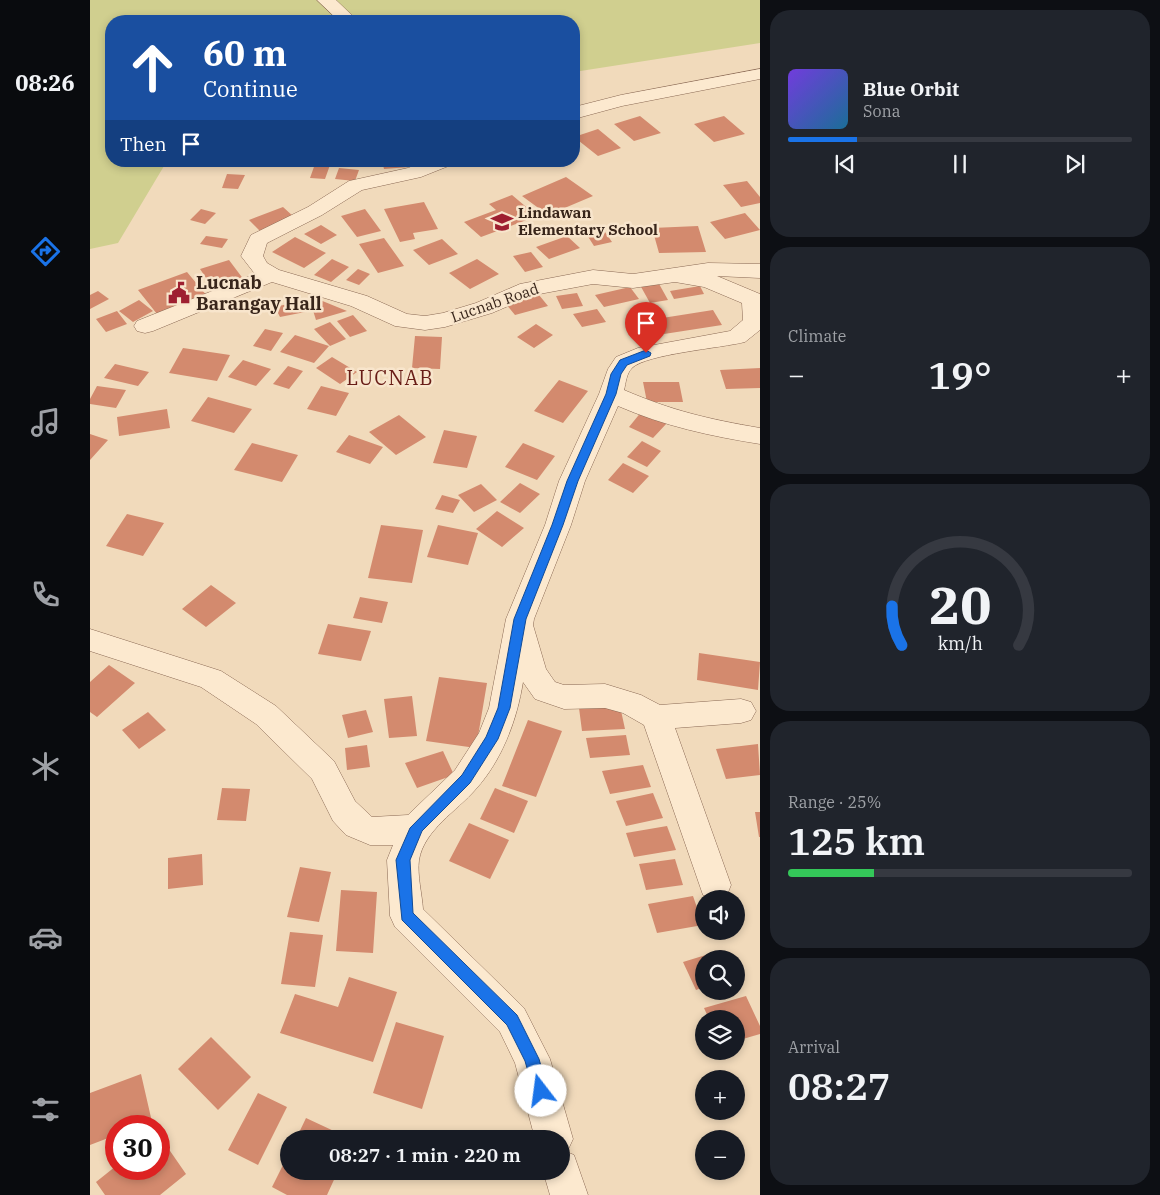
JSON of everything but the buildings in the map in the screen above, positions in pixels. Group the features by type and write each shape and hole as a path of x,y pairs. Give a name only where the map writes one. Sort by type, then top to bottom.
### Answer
{"street":[{"path":"326,0 342,15"},
{"path":"580,111 621,101 760,74"},
{"name":"Lucnab Road","path":"429,167 414,173 356,185 315,211 258,239 252,256 259,267 271,275 359,302 403,321 425,323 445,320 484,308 537,287 593,277 633,281 708,270 744,269 760,271"},
{"path":"146,326 271,275"},
{"path":"552,1130 532,1059 512,1020 407,916 403,860 416,828 466,779 492,739 504,708 520,619 558,525 572,481 611,394 616,374 624,362 646,353 737,337 750,328 754,320 753,299 709,281 675,275"},
{"path":"611,394 656,413 704,427 760,436"},
{"path":"520,619 532,672 545,691 564,697 605,696 631,703 656,717 741,711"},
{"path":"90,640 211,679 266,715 323,770 344,812 357,825 370,831 416,828"},
{"path":"656,717 715,885"},
{"path":"565,1180 569,1195"}],"shaded area":[{"path":"90,0 760,0 760,43 580,71 580,15 105,15 105,167 163,167 118,243 90,249"}],"place":[{"name":"Lindawan Elementary School","path":"502,222"},
{"name":"Lucnab Barangay Hall","path":"179,293"}],"district":[{"name":"LUCNAB","path":"390,378"}],"route":[{"path":"541,1091 532,1059 512,1020 407,916 403,860 416,828 466,779 492,739 504,708 520,619 558,525 572,481 593,438 611,394 616,374 624,362 646,353"}]}
